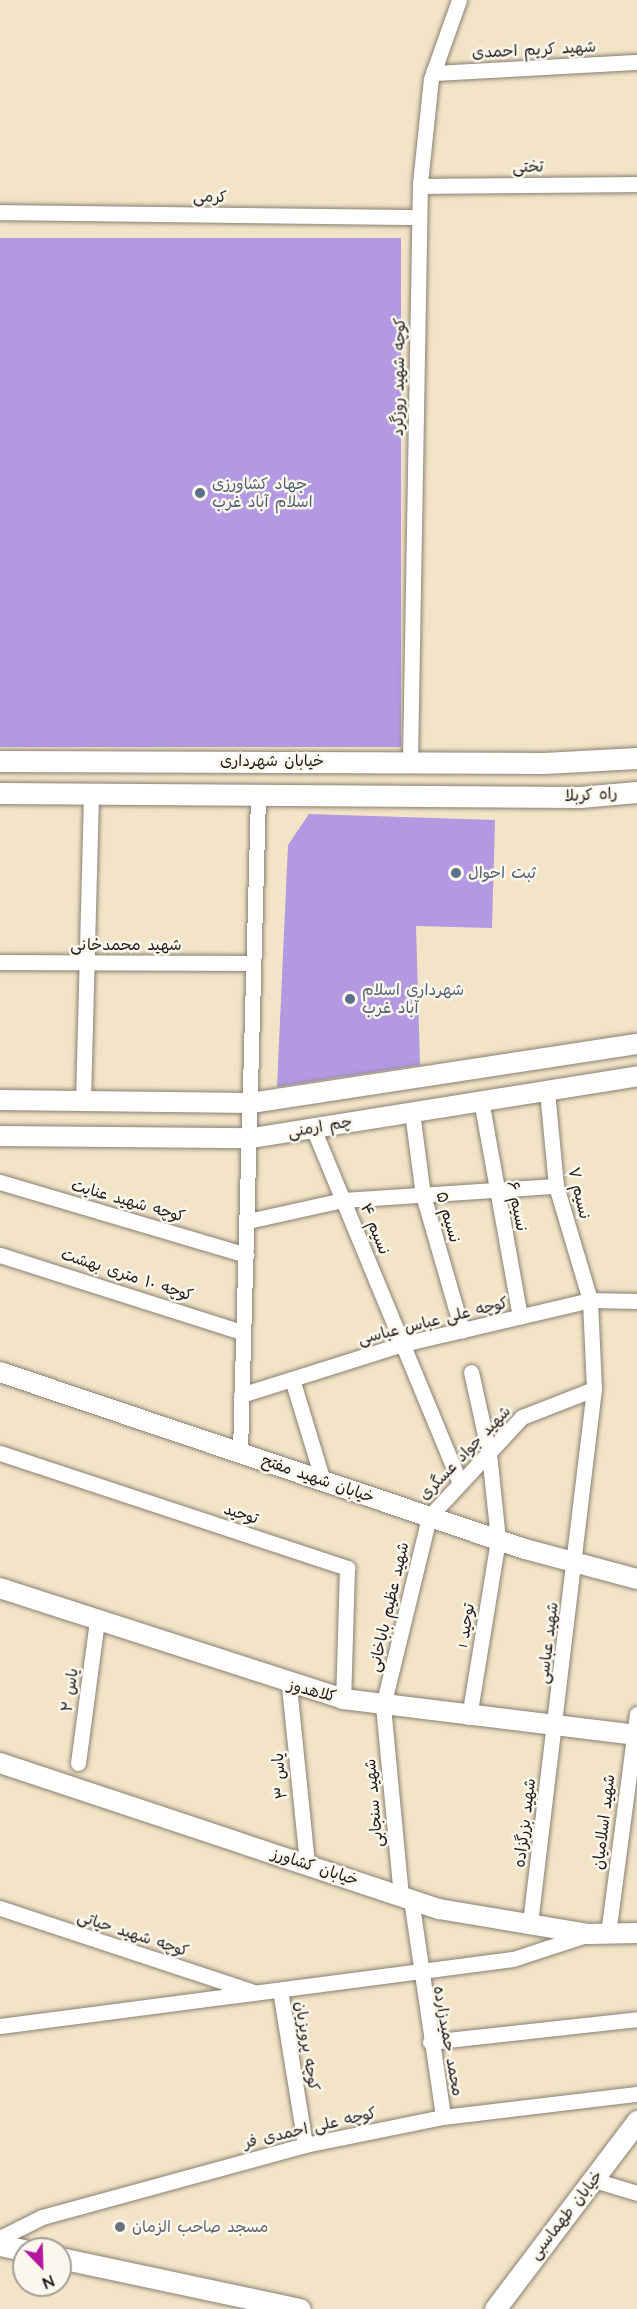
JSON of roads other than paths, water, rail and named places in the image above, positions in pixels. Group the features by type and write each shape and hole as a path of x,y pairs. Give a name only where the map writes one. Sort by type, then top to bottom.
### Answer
{"main road":[{"name":"راه کربلا","path":"544,763 628,758"},
{"path":"628,758 629,793"},
{"name":"خیابان شهرداری","path":"0,761 544,763"},
{"path":"544,763 544,797"},
{"name":"خیابان شهرداری","path":"0,793 544,797"},
{"name":"راه کربلا","path":"544,797 629,793"},
{"name":"خیابان طهماسبی","path":"495,2309 637,2121"},
{"path":"72,2261 231,2302 300,2309"}],"street":[{"name":"کوچه شهید روزگرد","path":"410,761 420,186 433,73 459,0"},
{"name":"شهید کریم احمدی","path":"433,73 637,62"},
{"name":"تختی","path":"420,186 637,184"},
{"name":"کرمی","path":"0,212 419,217"},
{"path":"83,1101 91,794"},
{"path":"240,1452 242,1332 252,1138 252,963 258,795"},
{"name":"شهید محمدخانی","path":"0,962 252,963"},
{"name":"چم ارمنی","path":"0,1100 251,1103 637,1044"},
{"name":"چم ارمنی","path":"0,1136 252,1138 637,1076"},
{"name":"نسیم ۷","path":"547,1090 556,1186 590,1300 594,1389"},
{"name":"نسیم ۶","path":"481,1101 495,1190 520,1317"},
{"name":"نسیم ۵","path":"412,1112 423,1195 462,1330"},
{"name":"نسیم ۴","path":"313,1128 460,1483"},
{"name":"کوچه شهید عنایت","path":"0,1182 246,1255"},
{"path":"248,1221 343,1200 556,1186"},
{"name":"کوچه ۱۰ متری بهشت","path":"0,1255 242,1332"},
{"name":"کوچه علی عباس عباسی","path":"241,1395 403,1344 590,1300 637,1300"},
{"name":"خیابان شهید مفتح","path":"0,1372 498,1539 637,1579"},
{"name":"توحید 1","path":"469,1717 498,1539 489,1453 471,1372"},
{"path":"292,1379 323,1482"},
{"name":"شهید جواد عسگری","path":"429,1516 522,1417 594,1389"},
{"name":"شهید عباسی","path":"556,1727 594,1389"},
{"name":"توحید","path":"0,1453 347,1568 343,1699"},
{"name":"شهید عظیم باباخانی","path":"383,1706 429,1516"},
{"name":"کلاهدوز","path":"0,1588 290,1686 343,1699 469,1717 635,1734"},
{"name":"یاس ۲","path":"78,1763 97,1621"},
{"name":"یاس ۳","path":"290,1686 307,1864"},
{"name":"شهید سنجابی","path":"383,1706 406,1898 418,1972"},
{"name":"شهید اسلامیان","path":"599,1934 637,1714"},
{"name":"شهید بزرگزاده","path":"530,1923 556,1727"},
{"name":"خیابان کشاورز","path":"0,1763 406,1898 530,1923 599,1934 637,1933"},
{"name":"کوچه شهید حیاتی","path":"0,1908 255,1993"},
{"path":"4,2024 513,1959 599,1934"},
{"name":"محمد حمیدزارده","path":"418,1972 443,2117"},
{"name":"کوچه پرویزیان","path":"280,1990 305,2145"},
{"path":"430,2042 637,2019"},
{"name":"کوچه علی احمدی فر","path":"0,2238 42,2217 305,2145 443,2117 637,2094"},
{"path":"594,2180 637,2193"}],"place":[{"name":"جهاد کشاورزی اسلام آباد غرب","path":"200,493"},
{"name":"ثبت احوال","path":"456,873"},
{"name":"شهرداری اسلام آباد غرب","path":"350,999"},
{"name":"مسجد صاحب الزمان","path":"120,2227"}]}
